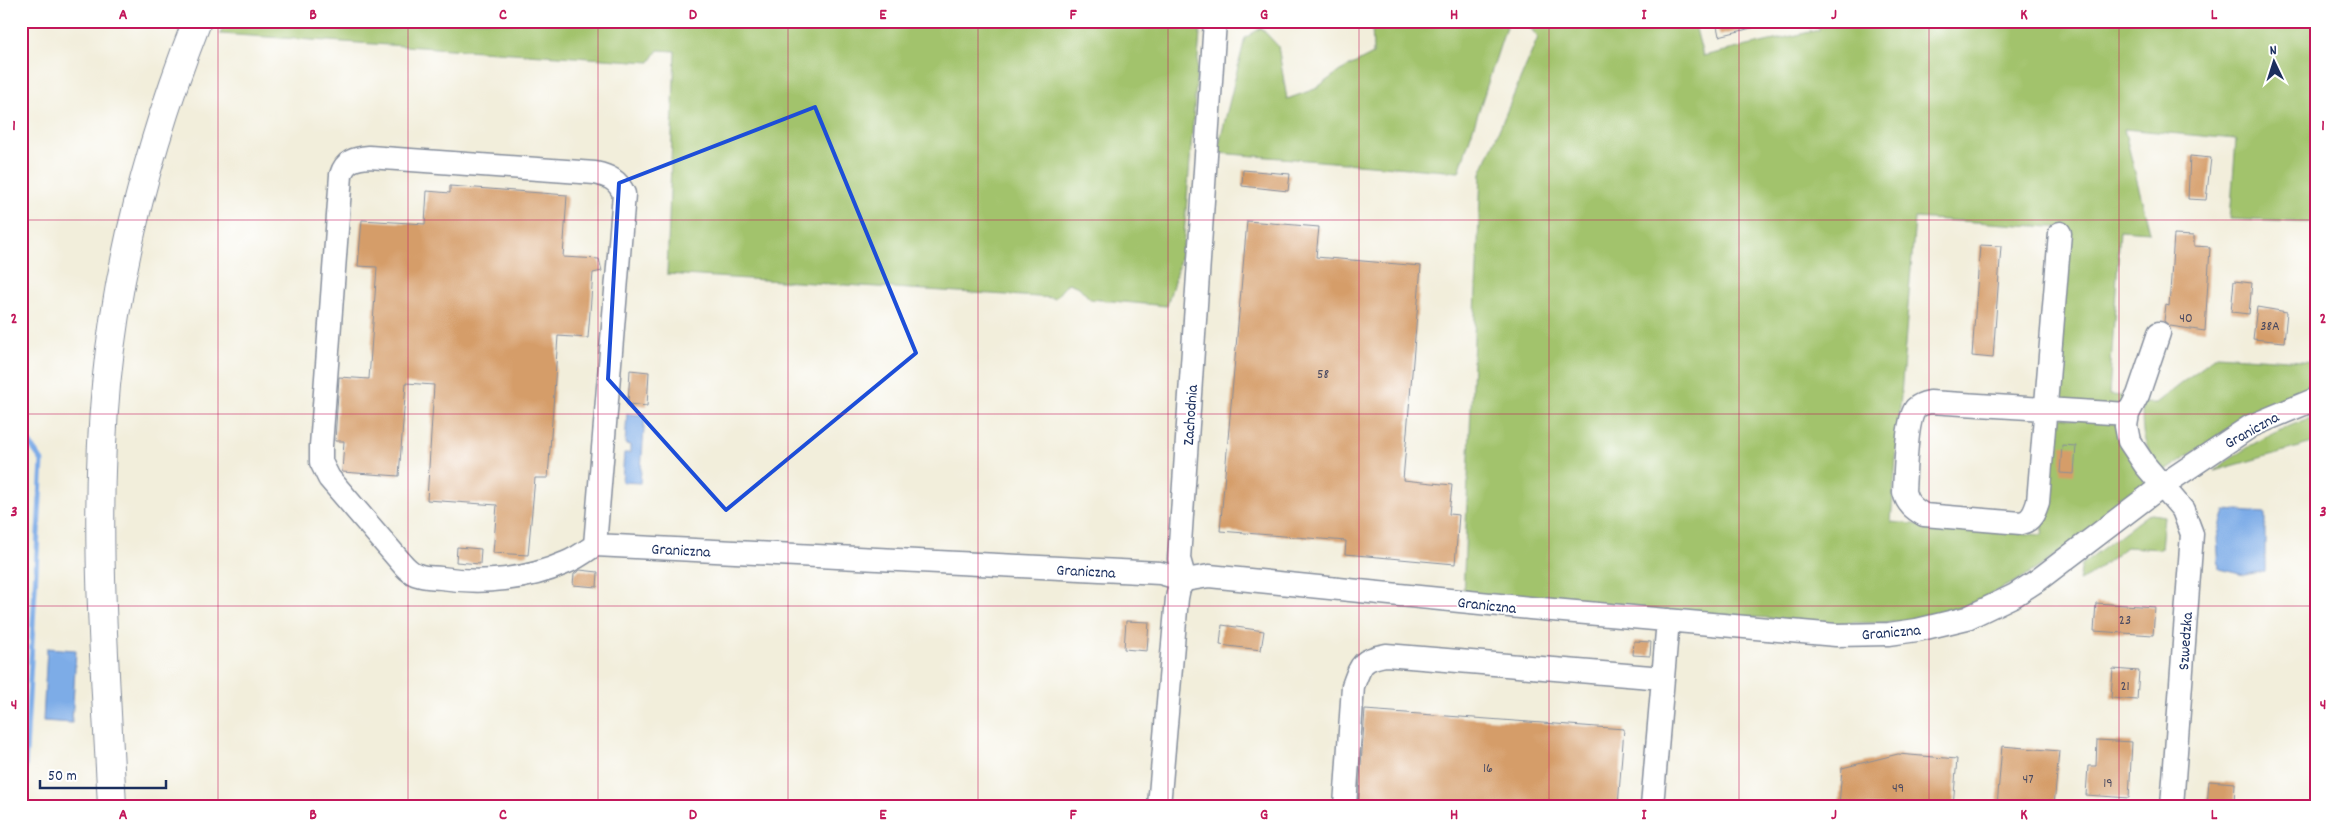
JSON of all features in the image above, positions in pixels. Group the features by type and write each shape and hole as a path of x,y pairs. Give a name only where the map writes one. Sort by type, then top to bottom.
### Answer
{"main road":[{"path":"112,806 101,566 101,476 106,386 119,290 140,193 164,108 197,21"}],"street":[{"name":"Zachodnia","path":"1185,580 1179,559 1216,21"},
{"path":"369,157 595,173 608,176 620,184 624,194 594,545 580,556 564,564 517,576 470,582 418,575 409,570 400,561 323,470 321,446 339,192 343,168 349,162 369,157"},
{"path":"2060,233 2045,409 2038,502 2036,510 2026,522 1924,515 1906,500 1904,492 1910,421 1916,408 1922,404 1930,402 2045,409 2128,414 2138,395 2159,334"},
{"name":"Graniczna","path":"594,545 1160,573 1185,580 1209,576 1836,635 1889,634 1942,625 1991,608 2015,595 2038,580 2163,485 2251,426 2316,399"},
{"name":"Szwedzka","path":"2128,414 2126,426 2130,441 2145,465 2183,510 2192,534 2172,806"},
{"path":"1160,806 1177,598 1179,588 1185,580"},
{"path":"1652,806 1668,620"},
{"path":"1345,806 1352,686 1359,668 1370,658 1386,655 1663,678"}],"highlighted area":[{"path":"815,107 916,353 726,510 608,379 619,183"}],"green space":[{"path":"226,21 1201,21 1183,249 1167,306 1090,299 1079,287 1068,283 1055,298 667,274 675,51 658,50 650,62 220,34"},
{"path":"1372,21 1508,21 1459,172 1217,153 1245,38 1261,28 1278,46 1287,99 1315,89 1340,71 1373,54"},
{"path":"1524,21 1694,21 1703,56 1819,30 1817,21 2316,21 2316,223 2230,219 2236,139 2124,129 2150,232 2120,230 2109,395 2128,396 2127,409 2052,406 2065,228 1915,218 1891,522 2042,535 2051,416 2116,424 2146,483 2044,564 2019,580 1965,606 1925,619 1884,623 1837,623 1463,596 1481,173 1538,37"},
{"path":"2217,355 2316,362 2316,389 2277,402 2243,419 2162,473 2147,447 2143,433 2142,403 2156,403"},
{"path":"2316,416 2316,442 2214,471 2262,439"},
{"path":"2147,515 2164,516 2161,549 2126,547 2089,576 2079,581 2082,564"}],"water":[{"path":"627,414 645,415 640,483 622,482 624,453 630,453 630,445 625,444"},
{"path":"2225,510 2265,513 2265,571 2244,575 2219,569 2217,538"},
{"path":"47,648 76,650 72,723 43,721"}],"building":[{"path":"1716,21 1759,21 1760,26 1719,36"},
{"path":"2190,156 2211,158 2206,200 2188,199"},
{"path":"1243,170 1290,174 1288,191 1242,186"},
{"path":"450,186 567,195 563,257 599,259 602,271 593,273 588,338 558,336 548,478 535,478 528,555 493,553 497,505 427,500 434,385 406,383 399,476 342,472 344,441 335,441 339,377 369,379 377,267 358,266 362,220 425,224 427,191 450,193"},
{"path":"1247,221 1319,227 1316,257 1421,266 1403,480 1452,485 1449,514 1459,515 1455,564 1345,554 1346,541 1220,531"},
{"path":"2174,235 2194,236 2194,246 2210,247 2205,331 2170,326 2164,321 2166,305 2169,306"},
{"path":"1980,245 2001,246 1993,358 1972,356"},
{"path":"2234,281 2252,283 2249,314 2231,312"},
{"path":"2257,307 2287,312 2284,342 2253,339"},
{"path":"630,370 649,372 647,406 628,404"},
{"path":"2062,445 2076,446 2074,474 2060,473"},
{"path":"457,547 481,549 480,564 456,562"},
{"path":"580,570 598,572 597,587 573,585 574,574"},
{"path":"2096,603 2155,607 2153,635 2094,631"},
{"path":"1126,621 1149,622 1147,651 1124,649"},
{"path":"1222,625 1264,631 1261,650 1220,645"},
{"path":"1634,641 1651,642 1650,656 1633,655"},
{"path":"2113,669 2139,671 2137,700 2111,698"},
{"path":"1365,710 1624,729 1618,806 1358,806"},
{"path":"2097,740 2132,742 2129,798 2086,795 2088,766 2096,766"},
{"path":"2002,746 2059,751 2054,806 1997,806"},
{"path":"1898,754 1957,759 1953,806 1839,806 1842,768"},
{"path":"2209,781 2235,783 2234,806 2207,806"}],"waterway":[{"path":"21,431 42,461 23,806"}]}
